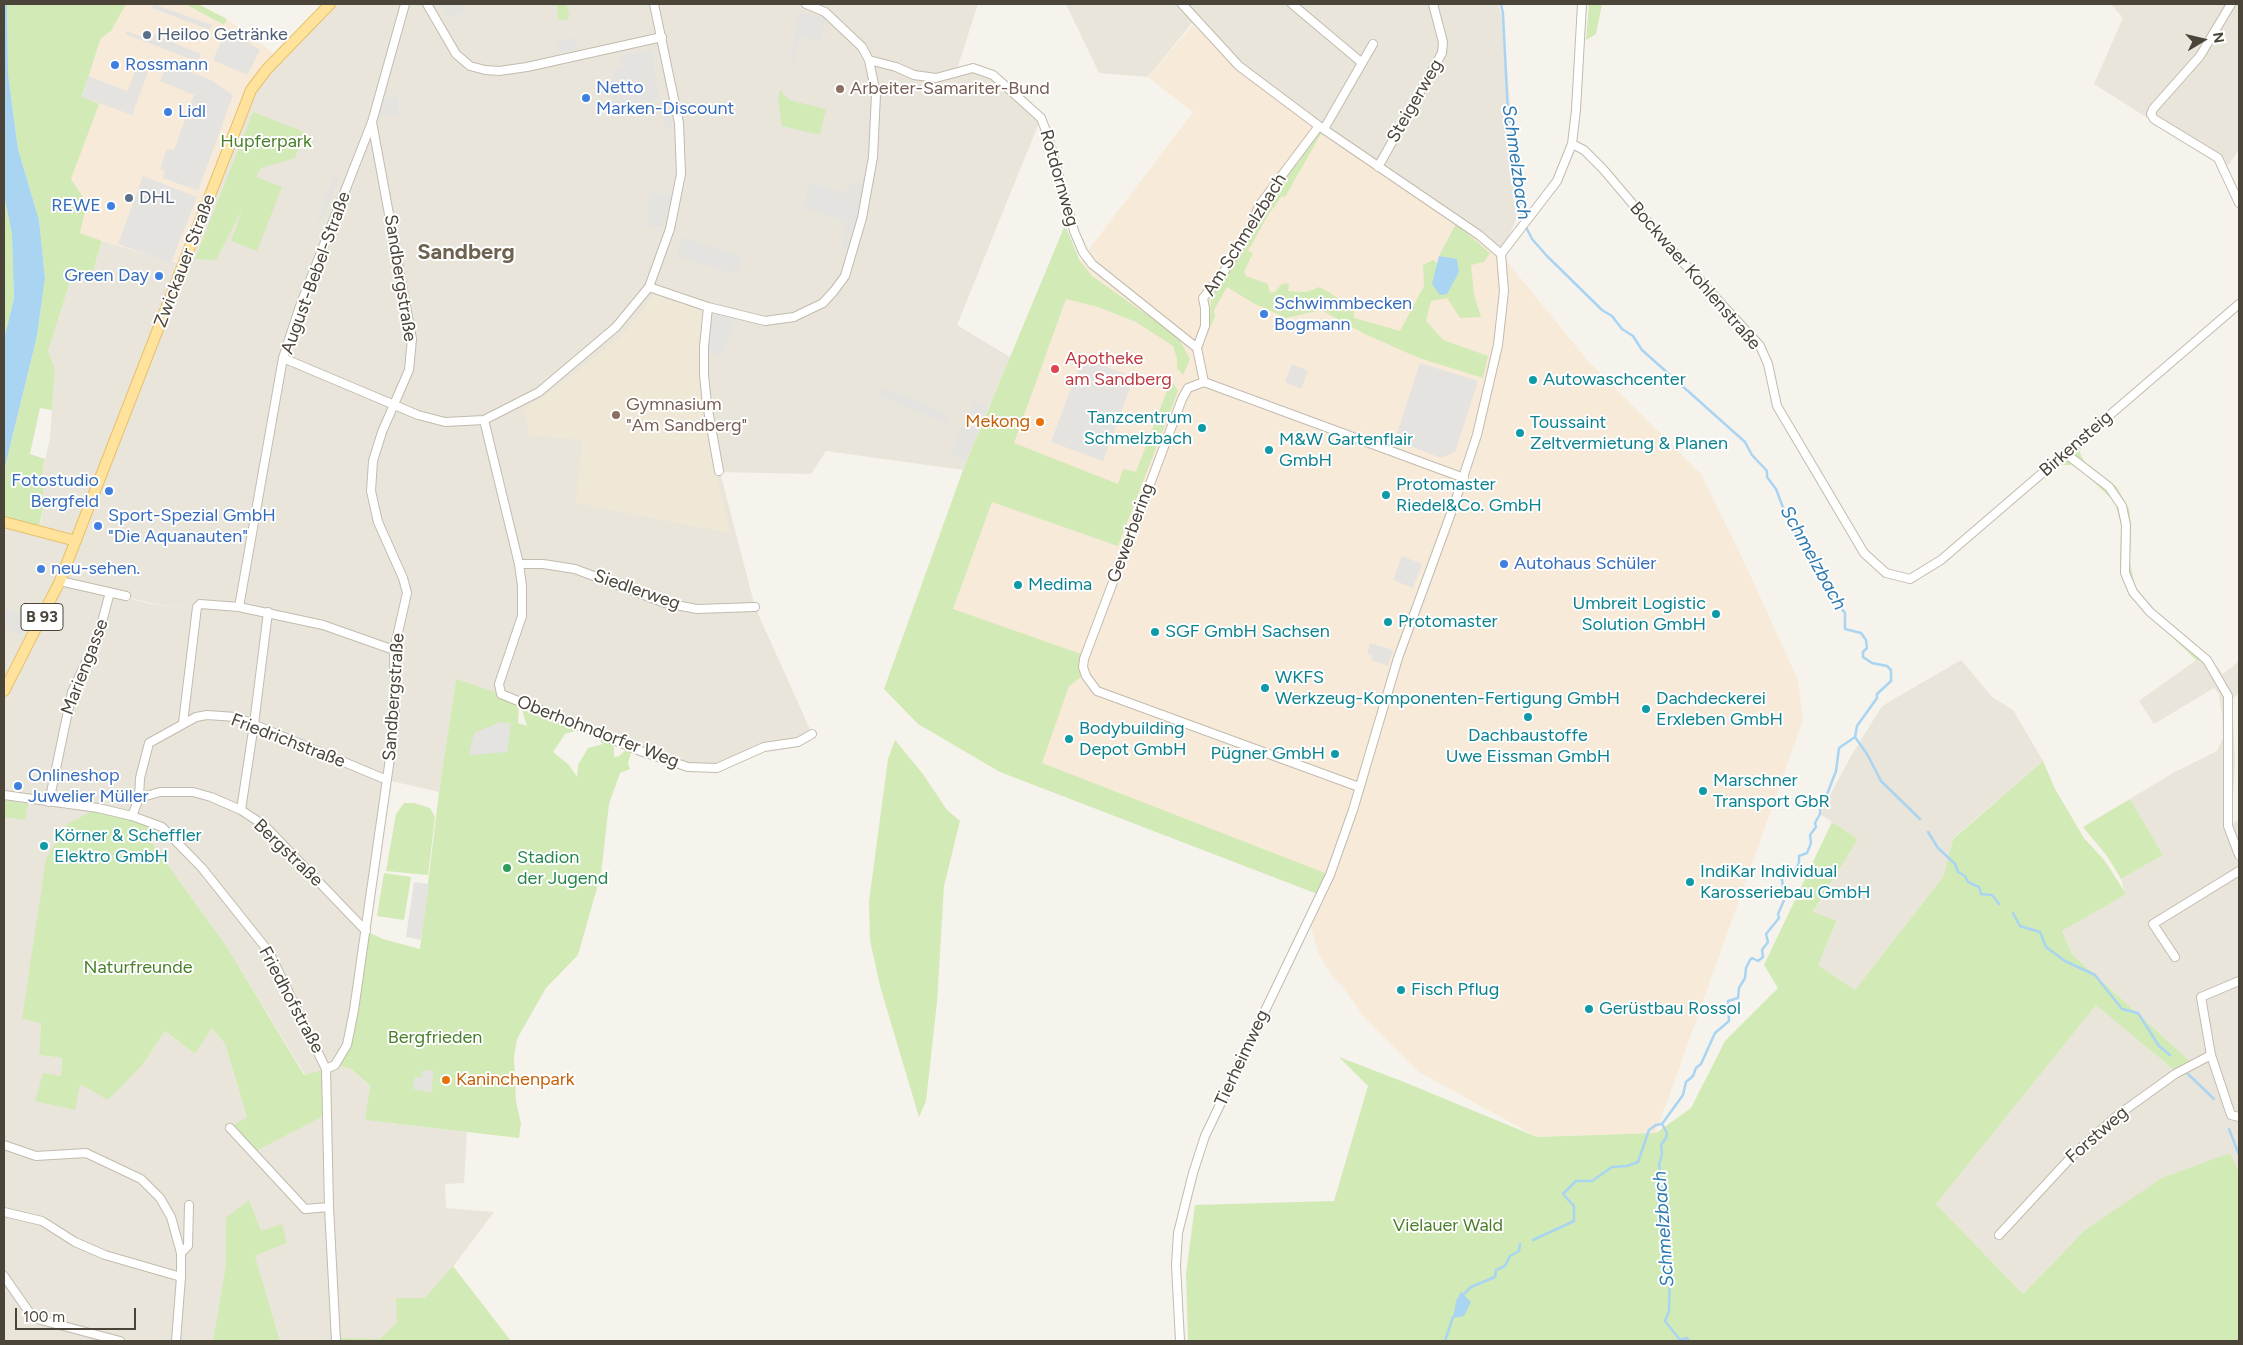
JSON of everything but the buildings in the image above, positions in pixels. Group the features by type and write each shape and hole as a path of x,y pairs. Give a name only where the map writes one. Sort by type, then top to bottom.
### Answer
{"main road":[{"name":"Zwickauer Straße","path":"76,541 251,90 267,69 330,4"},
{"path":"4,522 76,541"},
{"name":"B 93","path":"4,691 60,581 76,541"}],"street":[{"name":"August-Bebel-Straße","path":"239,607 283,358 300,306 372,122 405,4"},
{"path":"427,4 456,54 470,66 485,70 499,71 527,67 662,37"},
{"path":"283,358 393,405 445,422 484,420 539,392 616,327 649,288 670,229 681,174 679,123 654,4"},
{"path":"649,288 708,307 765,321 794,316 823,303 845,276 861,226 873,157 876,94 869,60 862,47 825,12 806,4"},
{"path":"1182,4 1239,66 1321,127 1479,235 1501,254"},
{"path":"1292,4 1361,62"},
{"name":"Steigerweg","path":"1378,167 1442,53 1443,42 1433,4"},
{"path":"1359,787 1401,650 1464,478 1477,435 1498,345 1504,291 1501,254 1557,181 1572,144 1576,110 1582,4"},
{"path":"2230,4 2200,56 2150,114 2154,119 2218,158 2239,203"},
{"name":"Am Schmelzbach","path":"1197,348 1205,326 1206,308 1202,298 1223,273 1247,235 1259,206 1321,127 1373,44"},
{"name":"Rotdornweg","path":"869,60 896,67 914,75 936,78 973,68 993,75 999,80 1041,118 1048,136 1074,231 1083,252 1092,264 1197,348"},
{"name":"Sandbergstraße","path":"326,1069 335,1065 347,1045 366,931 387,780 394,715 394,650 407,593 403,578 378,522 371,491 373,461 408,370 412,339 372,122"},
{"name":"Bockwaer Kohlenstraße","path":"1572,144 1584,150 1603,169 1670,248 1760,346 1768,364 1777,406 1864,553 1886,573 1910,579"},
{"name":"Birkensteig","path":"1910,579 1941,560 2239,304"},
{"path":"708,307 704,347 704,375 707,404 720,472"},
{"path":"1197,348 1204,382 1266,403 1464,478"},
{"name":"Gewerbering","path":"1204,382 1188,388 1182,398 1084,659 1083,667 1086,676 1097,691 1359,787"},
{"path":"484,420 519,564"},
{"path":"2065,453 2109,487 2122,506 2126,525 2125,572 2133,592 2150,612 2207,660 2228,696 2228,826 2239,855"},
{"name":"Siedlerweg","path":"519,564 544,564 575,569 665,602 696,609 755,607"},
{"name":"Oberhohndorfer Weg","path":"519,564 522,586 522,616 499,684 501,694 643,752 688,766 717,768 764,747 798,742 812,734"},
{"path":"60,581 126,596"},
{"name":"Mariengasse","path":"48,802 72,692 98,637 110,592"},
{"path":"184,722 197,607 200,604 239,607 323,625 394,650"},
{"path":"241,810 268,612"},
{"name":"Friedrichstraße","path":"132,816 138,798 144,756 149,743 184,722 207,715 236,717 387,780"},
{"name":"Tierheimweg","path":"1180,1341 1176,1265 1178,1234 1192,1173 1205,1136 1330,875 1353,810 1359,787"},
{"name":"Bergstraße","path":"138,798 160,792 193,792 241,810 265,826 366,931"},
{"name":"Friedhofstraße","path":"4,795 76,804 132,816 162,827 180,843 269,952 326,1069 329,1207 336,1341"},
{"path":"2175,957 2152,924 2239,871"},
{"path":"2239,981 2201,997 2211,1054 2231,1116 2239,1116"},
{"name":"Forstweg","path":"1999,1235 2075,1153 2118,1115 2175,1074 2211,1054"},
{"path":"230,1128 305,1209 329,1207"},
{"path":"4,1145 36,1156 86,1153 141,1180 160,1198 171,1217 181,1253 176,1341"},
{"path":"181,1253 188,1246 189,1205"},
{"path":"4,1212 42,1221 75,1242 105,1255 181,1277"},
{"path":"4,1276 29,1312 37,1319 120,1341"}],"shaded area":[{"path":"126,4 185,4 223,25 227,19 273,53 247,90 234,119 183,264 80,233 87,203 71,179 98,104 82,97 101,38 111,31"},
{"path":"153,4 212,25 210,30 152,8"},
{"path":"330,4 978,4 956,72 973,68 993,75 1041,118 957,325 1010,357 963,470 826,451 811,474 720,472 755,607 812,734 764,747 717,768 688,767 519,705 456,679 439,792 387,780 350,1068 370,1087 365,1120 467,1132 464,1183 445,1184 446,1208 494,1212 443,1280 425,1298 380,1339 280,1341 254,1256 287,1243 226,1218 226,1264 213,1341 4,1341 4,522 39,530 44,505 41,503 41,480 50,437 55,368 48,351 72,276 90,281 102,241 183,265 251,90","holes":["106,592 155,604 198,609 150,604","152,843 227,947 305,1075 252,1153 247,1117 225,1044 212,1027 195,1054 165,1031 144,1063 79,1084 61,1076 62,1058 39,1055 41,1022 22,1019"]},
{"path":"442,4 462,4 465,12 448,19"},
{"path":"1066,4 1498,4 1502,17 1520,211 1501,254 1239,66 1192,23 1148,77 1099,73"},
{"path":"2111,4 2239,4 2239,150 2229,164 2219,168 2212,159 2094,84 2123,18"},
{"path":"798,12 825,17 821,41 799,37 795,61 790,60"},
{"path":"1193,25 1239,66 1501,254 1587,360 1701,474 1748,570 1798,680 1803,720 1656,1133 1537,1137 1419,1072 1365,1018 1342,986 1333,977 1319,955 1310,924 1320,895 986,742 923,691 1080,261 1193,112 1148,77"},
{"path":"227,28 260,50 247,75 213,60"},
{"path":"126,31 152,41 154,35 201,54 198,62 125,34"},
{"path":"575,38 577,49 560,52 557,41"},
{"path":"652,50 659,99 613,106 611,94 605,94 603,84 614,82 612,69 622,67 620,55"},
{"path":"138,65 149,69 132,115 82,97 88,76 127,91"},
{"name":"Lidl","path":"174,65 211,80 233,95 198,191 163,178 165,171 160,169 167,149 174,150 194,95 160,81 164,72"},
{"path":"398,97 399,115 379,116 382,99"},
{"path":"668,105 672,127 665,129 661,106"},
{"name":"REWE","path":"143,176 197,197 171,263 118,244"},
{"path":"333,177 339,178 322,221 317,222"},
{"path":"809,182 845,193 850,183 863,184 850,247 841,247 846,224 840,219 804,208"},
{"path":"649,192 671,195 664,226 647,227"},
{"path":"682,237 743,257 738,275 677,256"},
{"name":"Gymnasium \"Am Sandberg\"","path":"653,295 703,310 701,369 717,478 730,533 576,503 582,440 528,435 528,424 523,409 545,396 613,343 632,324"},
{"path":"719,314 735,319 723,355 705,353 712,318"},
{"path":"1082,358 1134,377 1103,461 1051,442"},
{"path":"1420,363 1478,381 1455,452 1441,458 1395,440"},
{"path":"1292,364 1308,371 1301,389 1285,382"},
{"path":"883,387 951,416 947,424 879,396"},
{"path":"974,400 988,407 966,461 950,454"},
{"path":"1402,556 1422,564 1413,588 1393,580"},
{"path":"7,608 29,618 21,636 4,628 4,615"},
{"path":"1370,643 1393,650 1388,666 1371,660 1372,655 1367,653"},
{"path":"2206,653 2223,674 2239,661 2239,693 2232,699 2235,762 2232,813 2233,823 2239,820 2239,1172 2230,1153 2085,1230 2023,1294 1936,1204 2096,1004 2174,1070 2189,1060 2072,954 2062,931 2125,894 2121,879 2163,855 2130,799 2173,773 2217,751 2223,738 2222,717 2219,694 2214,688 2154,724 2139,701"},
{"path":"1961,660 1992,697 2013,710 2043,761 1953,838 1943,877 1855,990 1818,965 1837,922 1813,913 1858,839 1820,814 1851,756 1882,706"},
{"path":"500,722 511,724 507,752 469,755 474,733"},
{"path":"414,882 429,884 421,940 406,937"},
{"path":"423,1070 434,1071 431,1091 434,1093 413,1089 415,1077 422,1077"}],"green space":[{"path":"7,4 126,4 111,31 101,38 82,96 99,104 71,179 87,203 80,233 102,241 90,281 72,276 48,351 55,368 52,410 40,408 30,454 45,459 41,480 44,487 41,503 44,504 38,531 4,522 4,471 37,336 45,278 39,220 18,149 8,74"},
{"path":"185,4 198,4 227,19 224,25"},
{"path":"557,4 566,4 569,13 568,20 558,19"},
{"path":"1589,4 1602,4 1596,34 1586,40"},
{"path":"780,90 789,100 826,109 820,135 782,126 778,98"},
{"name":"Hupferpark","path":"253,112 304,132 295,158 261,168 256,177 282,187 257,251 231,241 243,208 216,260 195,259"},
{"path":"1322,132 1285,197 1282,196 1268,215 1248,251 1253,253 1244,272 1246,276 1268,284 1270,293 1275,292 1282,284 1289,283 1288,291 1306,292 1320,287 1354,308 1354,318 1400,331 1424,286 1423,265 1433,260 1437,263 1433,284 1447,294 1459,272 1457,259 1439,256 1456,224 1490,253 1484,262 1471,265 1474,295 1481,317 1460,318 1447,298 1431,301 1426,321 1443,340 1488,356 1483,378 1419,358 1365,334 1321,310 1282,319 1280,315 1253,303 1227,287 1214,310 1215,316 1205,340 1210,319 1211,297 1244,250 1262,214 1282,186 1280,183 1295,164 1298,163 1317,134"},
{"path":"4,195 12,234 14,298 4,339"},
{"path":"1065,225 1080,261 1092,276 1178,337 1190,359 1183,375 1177,368 1177,358 1173,346 1136,322 1098,307 1066,299 1014,443 1118,484 1123,469 1136,472 1171,380 1178,391 1118,546 992,502 953,609 1081,654 1079,669 1081,677 1069,686 1042,763 1330,875 1320,895 1000,772 918,724 884,689 963,470"},
{"path":"2081,446 2080,453 2084,461 2117,487 2129,509 2131,525 2130,562 2135,587 2149,605 2206,653 2197,661 2129,595 2120,569 2121,525 2115,502 2085,474 2072,465 2056,465"},
{"name":"Bergfrieden","path":"456,679 494,692 497,697 519,705 518,723 527,726 522,710 536,714 537,709 580,727 579,730 565,734 553,752 569,765 577,777 578,765 588,748 603,744 594,735 614,744 614,757 619,756 627,749 631,752 628,763 630,769 620,773 609,804 601,874 578,955 546,988 517,1039 514,1057 516,1101 521,1124 519,1138 365,1120 370,1086 350,1068 335,1065 347,1045 366,931 383,939 420,949 439,792"},
{"path":"895,740 923,774 947,810 960,821 944,886 937,1002 926,1101 919,1117 880,986 870,940 869,901 888,759"},
{"name":"Vielauer Wald","path":"2043,761 2055,789 2084,838 2105,861 2126,894 2062,931 2072,954 2190,1061 2174,1070 2096,1005 1936,1204 2023,1294 2085,1230 2162,1178 2230,1153 2239,1172 2239,1341 1188,1341 1186,1274 1195,1205 1334,1201 1368,1086 1339,1057 1537,1137 1656,1133 1691,1108 1725,1041 1778,988 1764,965 1832,822 1858,839 1813,912 1837,921 1818,965 1855,990 1943,877 1953,839"},
{"path":"2130,799 2163,855 2121,879 2107,856 2083,827"},
{"path":"4,800 28,804 25,820 4,817"},
{"path":"404,803 414,803 430,808 435,817 428,875 386,871 396,814"},
{"name":"Naturfreunde","path":"98,808 162,827 152,843 227,947 304,1075 326,1069 327,1114 252,1153 230,1128 247,1117 225,1044 212,1028 195,1054 165,1031 144,1063 108,1100 80,1084 75,1110 35,1101 43,1073 61,1076 62,1058 39,1055 41,1023 22,1019 46,859 66,825"},
{"path":"384,873 411,877 404,920 377,916"},
{"path":"249,1200 261,1231 282,1224 287,1243 255,1256 280,1341 213,1341 226,1264 226,1218"},
{"path":"453,1266 511,1341 341,1341 341,1338 380,1339 397,1322 396,1298 425,1298"}],"water":[{"path":"4,4 7,4 8,74 18,149 39,220 45,278 37,336 4,471 4,339 14,298 12,234 4,195"},
{"path":"1439,256 1457,259 1459,272 1447,294 1440,295 1432,284"},
{"path":"1461,1292 1471,1302 1464,1316 1453,1318 1456,1301"}],"waterway":[{"name":"Schmelzbach","path":"1501,4 1508,114 1517,159 1520,181 1520,208 1523,220"},
{"name":"Schmelzbach","path":"1525,225 1532,239 1547,256 1602,310 1612,316 1622,329 1633,336 1642,350 1745,442 1752,455 1767,471 1767,477 1776,489 1790,526 1811,547 1812,557 1824,577 1829,593 1845,613 1845,629 1861,633 1866,640 1867,648 1863,652 1863,657 1872,663 1887,666 1891,670 1891,681 1877,694 1877,698 1857,726 1855,737 1839,748 1836,771 1826,797 1820,803 1820,814 1815,823 1816,827 1810,835 1811,843 1807,853 1799,856 1799,863 1795,870 1781,874 1785,898 1778,914 1779,918 1766,934 1768,942 1762,950 1763,957 1758,961 1752,958 1750,960 1746,968 1745,978 1739,988 1738,998 1728,1001 1729,1021 1715,1033 1701,1064 1696,1068 1693,1076 1686,1082 1683,1095 1662,1124 1667,1133 1661,1145 1662,1154 1659,1165 1666,1204 1663,1242 1670,1267 1669,1311 1665,1321 1680,1340 1687,1338 1689,1341"},
{"path":"1855,737 1867,754 1881,781 1920,819"},
{"path":"1928,832 1938,848 1955,864 1958,872 1965,876 1968,882 1979,887 1981,894 1992,895 1999,904"},
{"path":"2013,913 2020,926 2040,932 2046,947 2065,961 2095,975 2122,1009 2138,1013 2159,1046 2170,1055"},
{"path":"2188,1074 2214,1099"},
{"path":"1533,1240 1574,1221 1574,1206 1563,1194 1576,1181 1592,1181 1612,1167 1627,1166 1638,1162 1649,1130 1661,1124"},
{"path":"2229,1129 2239,1155"},
{"path":"1462,1296 1471,1287 1495,1277 1496,1270 1505,1266 1510,1256 1519,1251 1520,1244"},
{"path":"1445,1341 1453,1317"}],"place":[{"name":"Heiloo Getränke","path":"147,35"},
{"name":"Rossmann","path":"115,65"},
{"name":"Arbeiter-Samariter-Bund","path":"840,89"},
{"name":"Netto Marken-Discount","path":"586,98"},
{"name":"Lidl","path":"168,112"},
{"name":"DHL","path":"129,198"},
{"name":"REWE","path":"111,206"},
{"name":"Green Day","path":"159,276"},
{"name":"Schwimmbecken Bogmann","path":"1264,314"},
{"name":"Apotheke am Sandberg","path":"1055,369"},
{"name":"Autowaschcenter","path":"1533,380"},
{"name":"Gymnasium \"Am Sandberg\"","path":"616,415"},
{"name":"Mekong","path":"1040,422"},
{"name":"Tanzcentrum Schmelzbach","path":"1202,428"},
{"name":"Toussaint Zeltvermietung & Planen","path":"1520,433"},
{"name":"M&W Gartenflair GmbH","path":"1269,450"},
{"name":"Fotostudio Bergfeld","path":"109,491"},
{"name":"Protomaster Riedel&Co. GmbH","path":"1386,495"},
{"name":"Sport-Spezial GmbH \"Die Aquanauten\"","path":"98,526"},
{"name":"Autohaus Schüler","path":"1504,564"},
{"name":"neu-sehen.","path":"41,569"},
{"name":"Medima","path":"1018,585"},
{"name":"Umbreit Logistic Solution GmbH","path":"1716,614"},
{"name":"Protomaster","path":"1388,622"},
{"name":"SGF GmbH Sachsen","path":"1155,632"},
{"name":"WKFS Werkzeug-Komponenten-Fertigung GmbH","path":"1265,688"},
{"name":"Dachdeckerei Erxleben GmbH","path":"1646,709"},
{"name":"Dachbaustoffe Uwe Eissman GmbH","path":"1528,717"},
{"name":"Bodybuilding Depot GmbH","path":"1069,739"},
{"name":"Pügner GmbH","path":"1335,754"},
{"name":"Onlineshop Juwelier Müller","path":"18,786"},
{"name":"Marschner Transport GbR","path":"1703,791"},
{"name":"Körner & Scheffler Elektro GmbH","path":"44,846"},
{"name":"Stadion der Jugend","path":"507,868"},
{"name":"IndiKar Individual Karosseriebau GmbH","path":"1690,882"},
{"name":"Fisch Pflug","path":"1401,990"},
{"name":"Gerüstbau Rossol","path":"1589,1009"},
{"name":"Kaninchenpark","path":"446,1080"}],"district":[{"name":"Sandberg","path":"466,253"}]}
